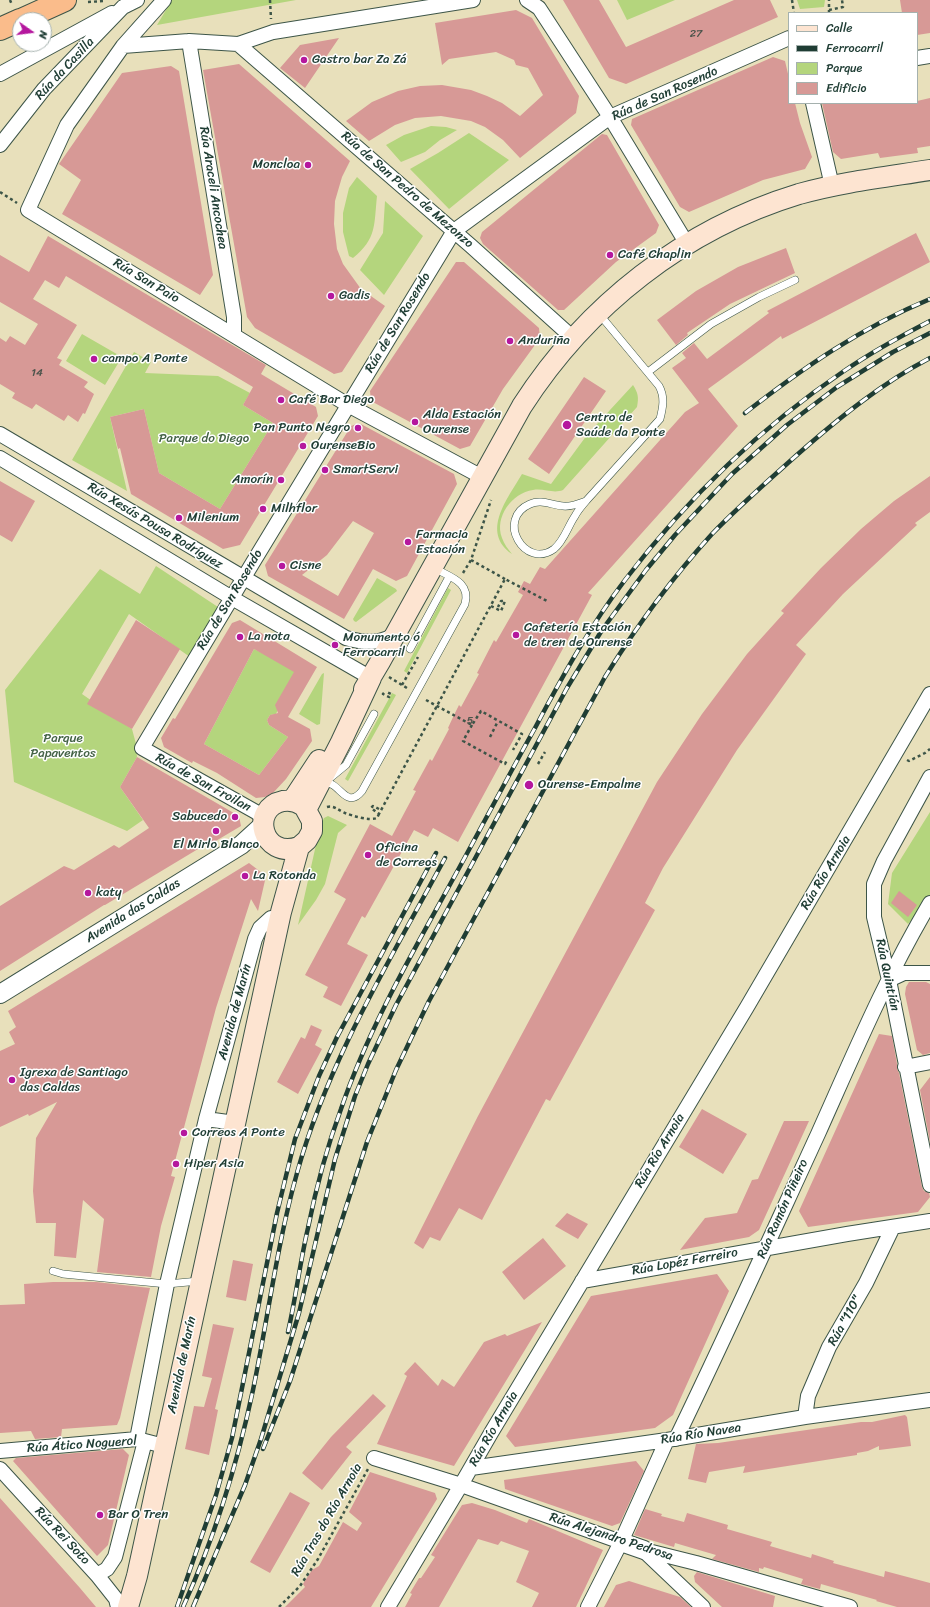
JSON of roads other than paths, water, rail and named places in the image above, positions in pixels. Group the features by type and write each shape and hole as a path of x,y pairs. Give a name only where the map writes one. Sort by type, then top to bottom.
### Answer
{"highway":[{"path":"38,12 65,0"},
{"path":"0,30 12,24"}],"main road":[{"path":"299,805 321,785 342,742 383,684 397,632 441,572 482,476 534,387 550,366 598,312 633,281 658,262 687,244 739,216 769,204 832,186 930,170"},
{"path":"299,805 311,773 383,684"},
{"path":"285,801 299,805 312,821 312,831 307,840 290,848 274,846 268,841 264,831 264,822 267,811 274,804 285,801"},
{"path":"280,914 290,848"},
{"name":"Avenida de Marín","path":"128,1607 137,1576 280,914"}],"street":[{"name":"Rúa da Casilla","path":"0,145 44,89 123,7 137,0"},
{"name":"Rúa San Paio","path":"164,0 123,46 67,125 28,210 348,405 482,476"},
{"path":"123,46 189,42 238,44 273,32 473,0"},
{"path":"527,0 539,8 610,117 687,244"},
{"path":"0,74 123,7"},
{"name":"Rúa de San Rosendo","path":"142,748 243,578 454,231 610,117 788,38"},
{"name":"Rúa Araceli Ancochea","path":"189,42 234,317 234,335"},
{"name":"Rúa de San Pedro de Mezonzo","path":"238,44 454,231 574,338"},
{"path":"918,58 930,56"},
{"path":"813,104 832,186"},
{"name":"Rúa Xesús Pousa Rodríguez","path":"0,434 346,638 354,640 379,641 391,638 397,632"},
{"name":"Rúa Xesús Pousa Rodríguez","path":"0,458 232,598 383,684"},
{"name":"Rúa Río Arnoia","path":"388,1607 471,1468 490,1433 747,1007 930,694"},
{"name":"Rúa de San Froilan","path":"142,748 256,812 264,822"},
{"name":"Rúa Quintián","path":"930,777 884,861 874,884 874,917 889,980 905,1067 930,1185"},
{"name":"Avenida das Caldas","path":"0,994 241,845 264,822"},
{"name":"Rúa Ramón Piñeiro","path":"588,1607 766,1248 889,980 910,937 930,904"},
{"name":"Avenida de Marín","path":"97,1575 107,1569 115,1557 141,1440 167,1284 206,1119 248,966 260,928 271,918 280,914"},
{"path":"248,966 268,969"},
{"path":"889,980 904,973 930,973"},
{"path":"905,1067 930,1062"},
{"path":"206,1119 234,1123"},
{"name":"Rúa Lopéz Ferreiro","path":"582,1281 766,1248 930,1221"},
{"name":"Rúa \"110\"","path":"805,1417 808,1396 830,1347 866,1283 892,1227"},
{"name":"Rúa Río Navea","path":"471,1468 672,1439 805,1417 930,1400"},
{"name":"Rúa Ático Noguerol","path":"0,1451 141,1440 164,1446"},
{"name":"Rúa Alejandro Pedrosa","path":"374,1458 461,1485 644,1550 850,1607"},
{"name":"Rúa Rei Soto","path":"0,1469 97,1575 116,1600 118,1607"},
{"path":"644,1550 703,1607"},
{"path":"675,1580 686,1561"}],"lane":[{"path":"648,372 711,324 759,297 795,280"},
{"path":"586,501 571,506 538,502 530,503 518,514 515,521 514,530 516,538 524,548 536,553 545,553 553,550 560,544 576,514 586,501 660,419 664,399 659,386 598,312"},
{"path":"321,785 334,784 344,795 349,797 356,797 362,791 465,604 467,595 464,587 459,582 441,572 410,649"},
{"path":"321,785 346,765 374,714"},
{"path":"53,1271 62,1274 167,1284 200,1281"}],"railway":[{"path":"745,413 789,380 834,350 881,322 930,299"},
{"path":"288,1332 305,1241 322,1168 353,1076 397,981 577,652 600,615 625,580 673,521 726,466 754,441 783,416 844,371 887,344 930,321"},
{"path":"193,1607 245,1485 261,1439 299,1313 335,1159 355,1096 368,1064 396,1005 567,688 602,630 646,570 675,535 732,474 787,425 837,387 893,352 930,333"},
{"path":"263,1449 290,1381 367,1142 396,1070 429,1001 605,677 642,621 669,585 722,524 754,493 845,414 895,378 930,358"},
{"path":"177,1607 216,1495 232,1438 277,1213 295,1139 319,1076 337,1037 436,853"},
{"path":"183,1607 195,1581 215,1527 240,1446 253,1390 278,1254 297,1173 310,1131 325,1091 362,1012 445,858"}],"place":[{"name":"Gastro bar Za Zá","path":"304,60"},
{"name":"Moncloa","path":"308,165"},
{"name":"Café Chaplin","path":"610,255"},
{"name":"Gadis","path":"331,296"},
{"name":"Anduriña","path":"510,341"},
{"name":"campo A Ponte","path":"94,359"},
{"name":"Café Bar Diego","path":"281,400"},
{"name":"Alda Estación Ourense","path":"415,422"},
{"name":"Centro de Saúde da Ponte","path":"567,425"},
{"name":"Pan Punto Negro","path":"358,428"},
{"name":"OurenseBio","path":"303,446"},
{"name":"SmartServi","path":"325,470"},
{"name":"Amorín","path":"281,480"},
{"name":"Milhflor","path":"263,509"},
{"name":"Milenium","path":"179,518"},
{"name":"Farmacia Estación","path":"408,542"},
{"name":"Cisne","path":"282,566"},
{"name":"Cafetería Estación de tren de Ourense","path":"516,635"},
{"name":"La nota","path":"240,637"},
{"name":"Monumento ó Ferrocarril","path":"335,645"},
{"name":"Ourense-Empalme","path":"529,785"},
{"name":"Sabucedo","path":"235,817"},
{"name":"El Mirlo Blanco","path":"216,831"},
{"name":"Oficina de Correos","path":"368,855"},
{"name":"La Rotonda","path":"245,876"},
{"name":"katy","path":"88,893"},
{"name":"Igrexa de Santiago das Caldas","path":"12,1080"},
{"name":"Correos A Ponte","path":"184,1133"},
{"name":"Hiper Asia","path":"176,1164"},
{"name":"Bar O Tren","path":"100,1515"}],"park label":[{"name":"Parque do Diego","path":"204,439"},
{"name":"Parque Papaventos","path":"63,746"}]}
